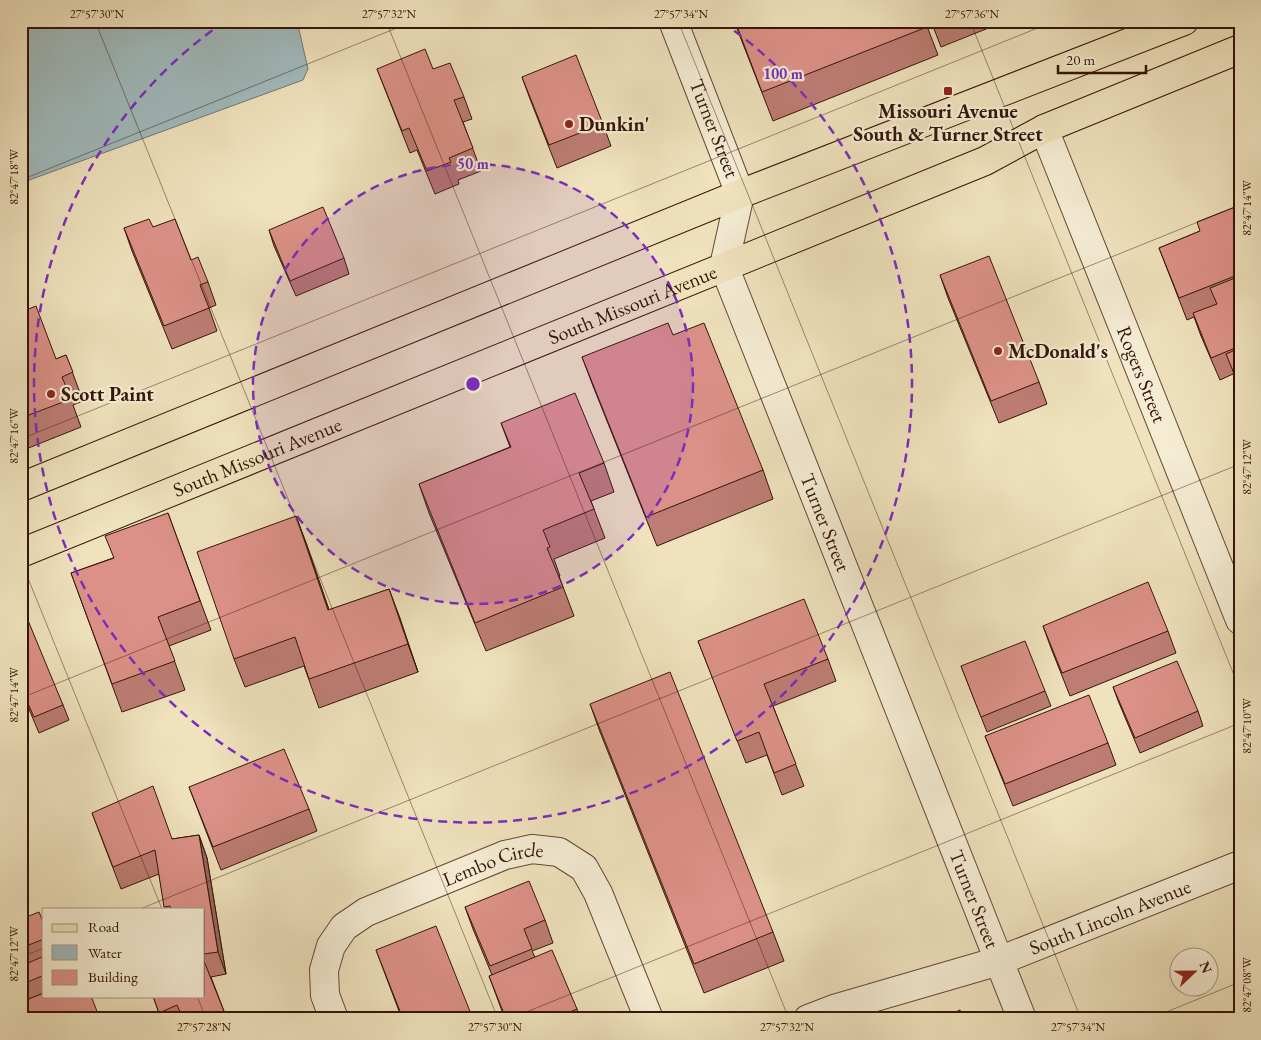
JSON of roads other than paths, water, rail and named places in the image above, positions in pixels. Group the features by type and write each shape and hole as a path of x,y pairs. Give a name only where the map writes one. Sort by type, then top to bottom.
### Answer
{"main road":[{"path":"21,486 740,194 1182,22"},
{"name":"South Missouri Avenue","path":"21,553 986,160 1044,130 1239,50"}],"street":[{"name":"Turner Street","path":"673,21 740,194 724,266 1022,1019"},
{"name":"Rogers Street","path":"1044,130 1240,620"},
{"name":"Lembo Circle","path":"334,1019 325,995 324,970 330,946 344,927 366,912 505,855 532,849 560,852 584,868 598,893 649,1019"},
{"name":"South Lincoln Avenue","path":"808,1019 834,1009 998,961 1240,865"}],"water":[{"path":"21,21 297,21 308,69 303,80 21,183"}],"place":[{"name":"Missouri Avenue South & Turner Street","path":"948,91"},
{"name":"Dunkin'","path":"569,124"},
{"name":"McDonald's","path":"998,351"},
{"name":"Scott Paint","path":"51,394"}]}
